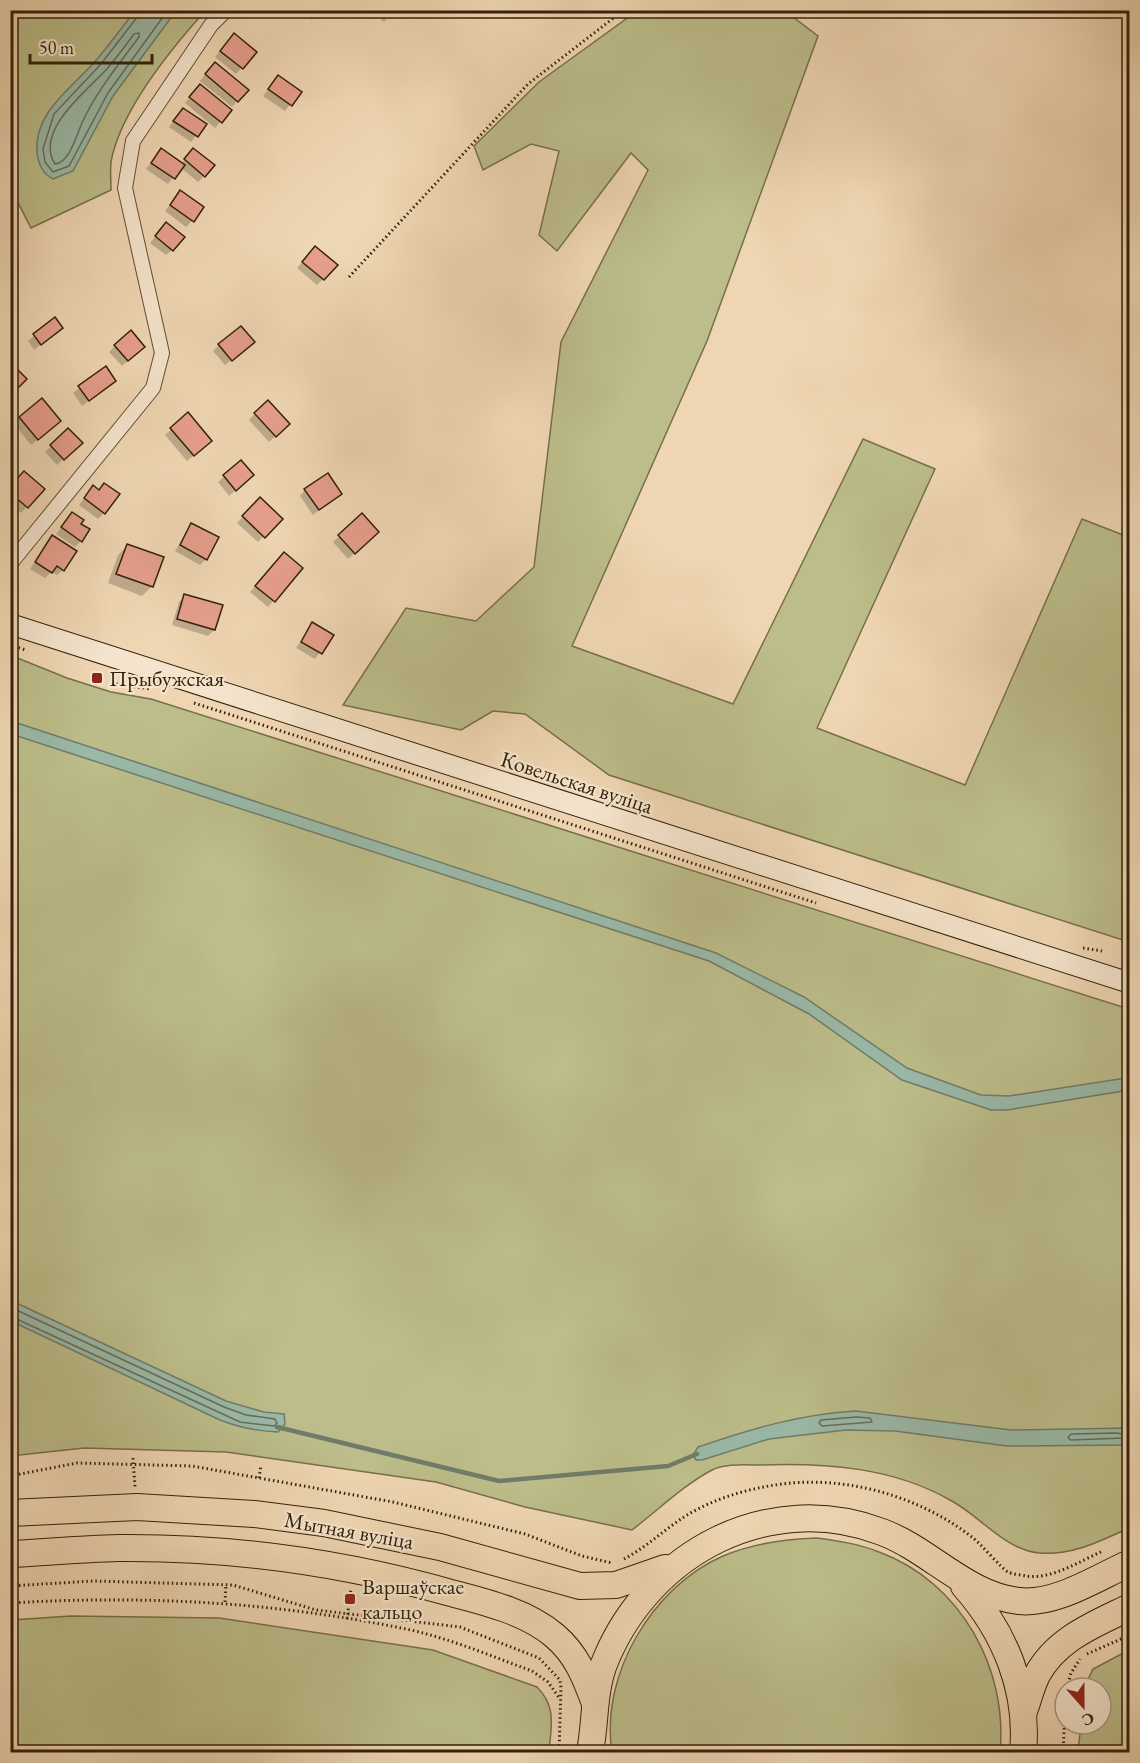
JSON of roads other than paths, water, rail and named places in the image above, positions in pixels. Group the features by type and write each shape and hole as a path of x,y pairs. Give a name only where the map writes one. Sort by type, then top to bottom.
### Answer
{"highway":[{"name":"Мытная вуліца","path":"10,1513 137,1507 254,1514 324,1523 440,1547 580,1586 616,1585 646,1576 679,1562"},
{"path":"592,1749 594,1701 605,1661 623,1623 648,1590 679,1562 715,1540 754,1526 795,1519 839,1521 882,1532 921,1551 956,1577 996,1597 1021,1601 1044,1599 1069,1591 1130,1563"},
{"name":"Мытная вуліца","path":"10,1554 120,1548 214,1552 352,1569 480,1600 535,1623 571,1651 594,1701"},
{"path":"956,1577 982,1606 1002,1640 1016,1676 1023,1714 1023,1752"},
{"path":"1023,1714 1038,1674 1059,1647 1088,1627 1130,1607"}],"main road":[{"name":"Ковельская вуліца","path":"10,624 1130,983"}],"street":[{"path":"10,564 153,388 162,353 125,188 133,141 211,25 226,10"}],"water":[{"path":"135,11 176,11 113,96 73,171 53,179 49,177 40,165 37,153 38,138 48,112 98,58"},
{"path":"11,721 716,953 804,997 907,1068 981,1095 1009,1096 1126,1078 1129,1078 1129,1090 1007,1110 991,1110 902,1080 809,1014 709,961 11,734"},
{"path":"10,1300 226,1401 264,1412 284,1414 285,1424 278,1432 249,1429 220,1420 11,1321"},
{"path":"856,1411 1011,1430 1129,1428 1129,1445 1007,1446 895,1431 846,1430 769,1439 702,1460 696,1460 693,1455 698,1447 756,1428 815,1415"}],"waterway":[{"path":"277,1427 499,1481 668,1466 697,1454"}],"place":[{"name":"Прыбужская","path":"97,678"},
{"name":"Варшаўскае кальцо","path":"350,1599"}]}
